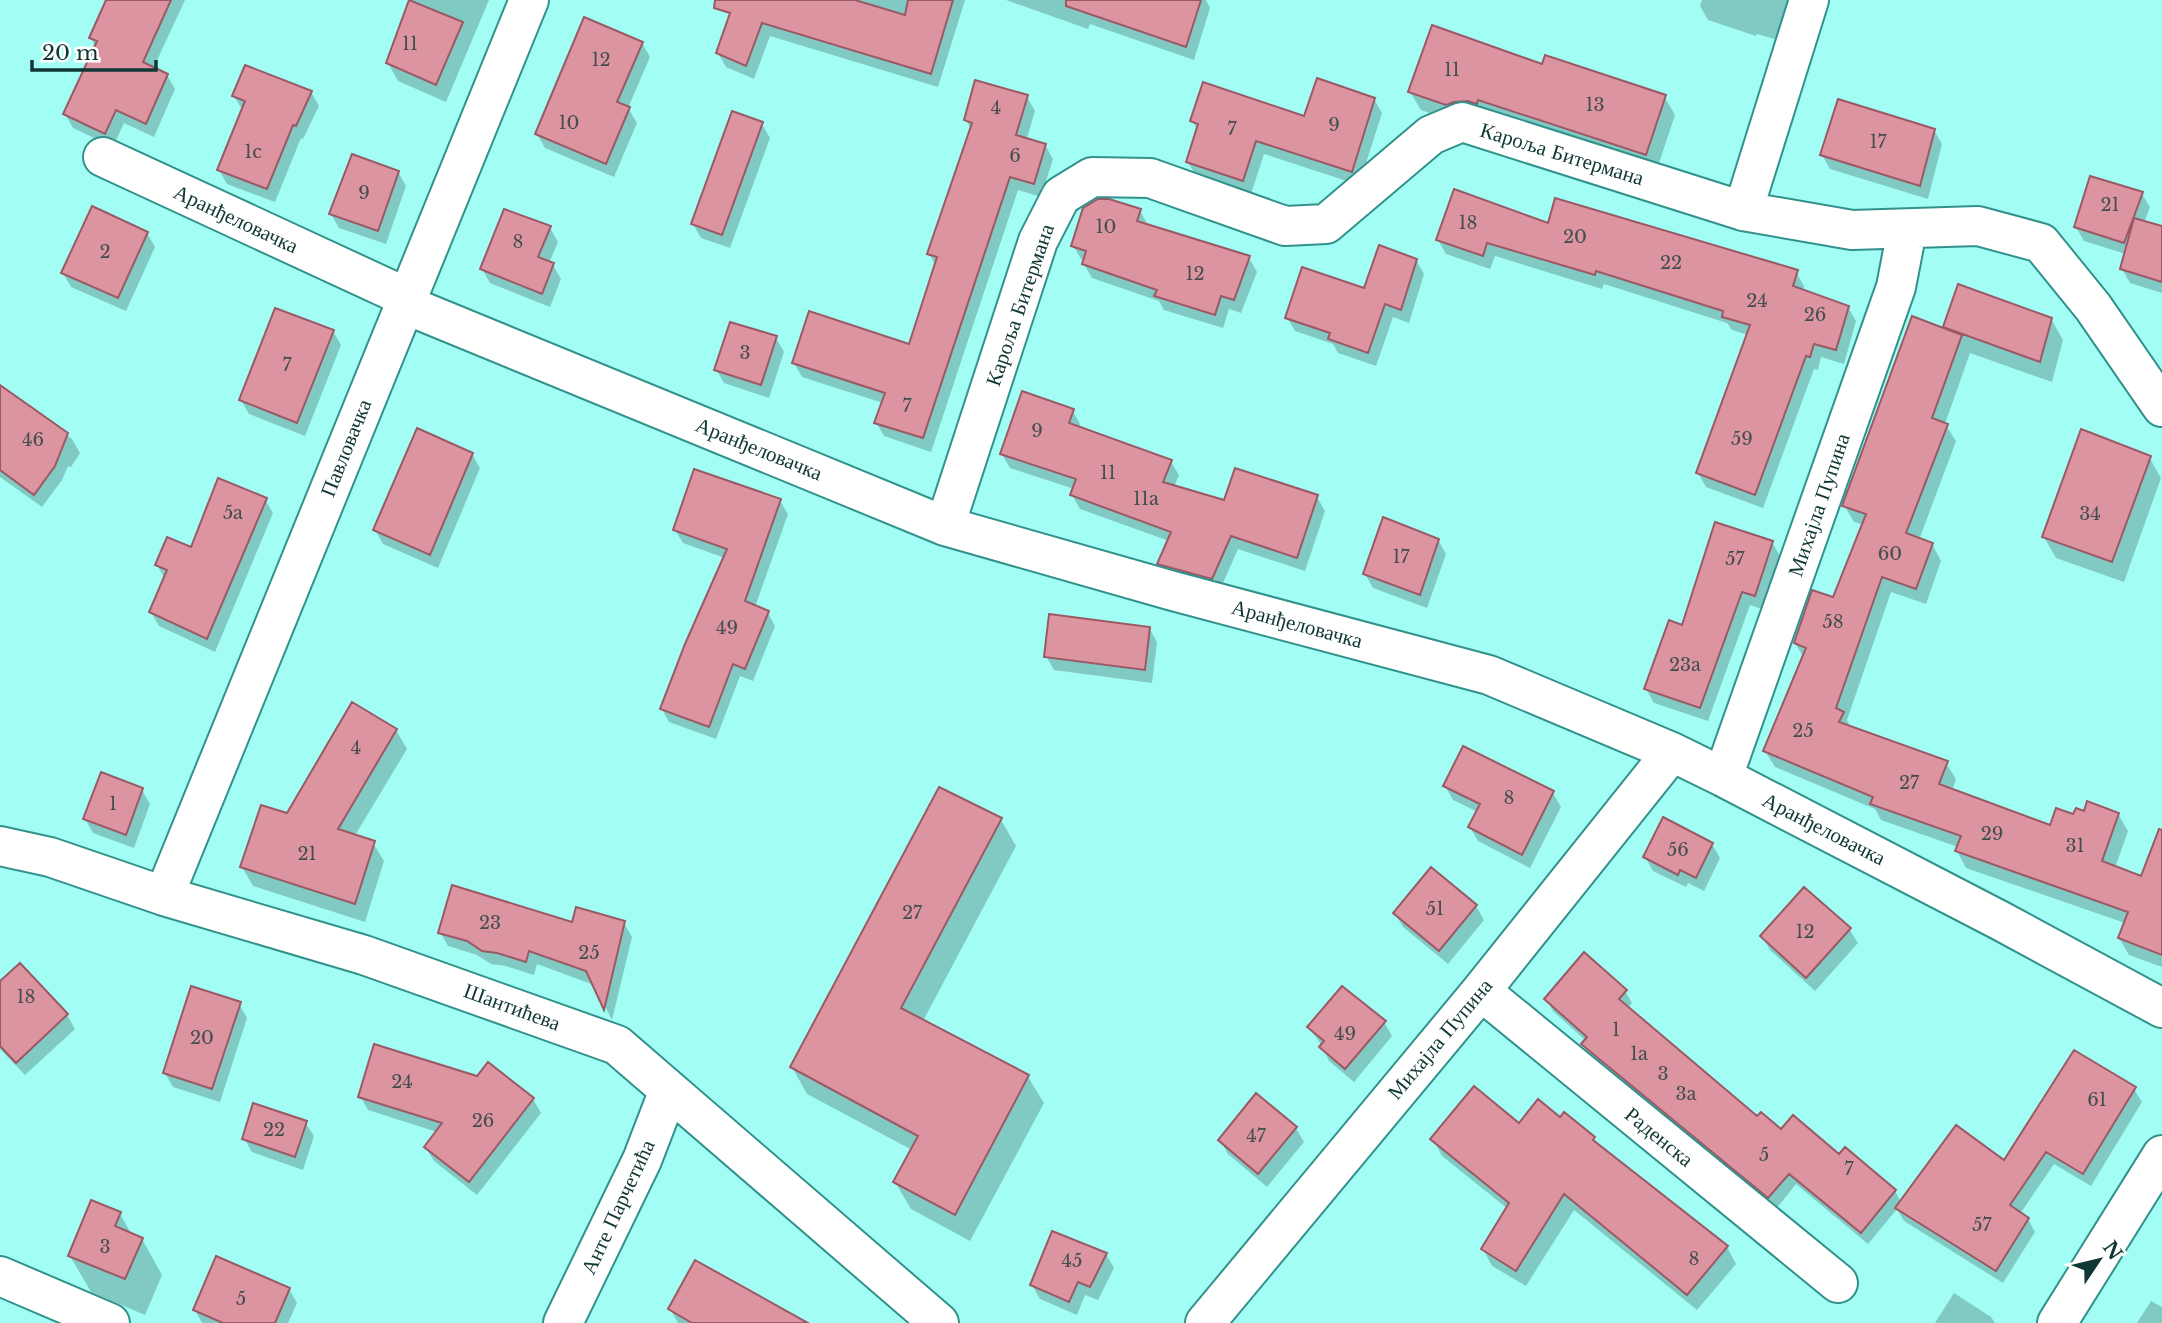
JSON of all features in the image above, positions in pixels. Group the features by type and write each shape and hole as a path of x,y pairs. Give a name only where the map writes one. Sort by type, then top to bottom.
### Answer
{"street":[{"name":"Павловачка","path":"164,896 528,0"},
{"path":"1743,211 1809,0"},
{"name":"Кароља Битермана","path":"945,526 1038,241 1061,196 1092,177 1150,178 1285,226 1326,225 1431,135 1462,122 1743,211 1852,230 1978,226 2041,243 2093,307 2162,407"},
{"name":"Аранђеловачка","path":"103,157 406,301 945,526 1173,591 1489,675 1672,752 1723,777 1999,919 2162,1008"},
{"name":"Михајла Пупина","path":"1723,777 1896,287 1907,230"},
{"name":"Михајла Пупина","path":"1205,1323 1481,991 1672,752"},
{"name":"Шантићева","path":"0,846 50,857 164,896 364,955 617,1045 939,1323"},
{"name":"Раденска","path":"1481,991 1838,1283"},
{"name":"Анте Парчетића","path":"563,1323 642,1160 669,1090"},
{"path":"2057,1323 2162,1155"},
{"path":"0,1276 110,1323"}],"building":[{"path":"106,0 171,0 143,62 168,74 146,124 116,110 105,134 63,114 97,41 89,38"},
{"path":"409,0 463,22 436,85 386,63"},
{"path":"715,0 855,0 905,15 908,0 953,0 931,74 762,23 746,66 716,53 730,13 714,8"},
{"path":"1066,0 1201,0 1186,47 1066,6"},
{"path":"584,17 643,42 617,102 630,107 606,164 535,134"},
{"path":"1432,25 1542,64 1545,55 1666,95 1646,155 1478,100 1477,104 1468,101 1446,105 1408,92"},
{"path":"245,65 312,91 296,126 293,125 267,189 217,170 245,101 232,96"},
{"path":"1317,78 1375,98 1352,172 1256,141 1243,181 1186,162 1198,124 1190,121 1203,82 1304,116"},
{"path":"975,80 1028,95 1016,135 1046,144 1034,184 1010,177 923,438 874,423 885,393 792,363 809,311 909,344 937,257 927,254 972,123 964,120"},
{"path":"1838,99 1935,129 1920,186 1820,155"},
{"path":"732,111 763,122 722,235 691,224"},
{"path":"352,154 399,171 378,231 329,214"},
{"path":"2090,176 2143,192 2124,243 2074,227"},
{"path":"1454,189 1548,223 1555,198 1798,270 1793,286 1849,306 1836,350 1814,344 1810,357 1806,356 1755,495 1696,473 1750,325 1722,317 1723,311 1596,271 1595,275 1487,243 1483,256 1436,240"},
{"path":"1098,199 1109,199 1141,209 1137,221 1250,256 1234,300 1221,296 1215,315 1154,296 1157,290 1082,264 1086,251 1071,246 1083,208"},
{"path":"92,206 148,232 118,298 61,273"},
{"path":"504,209 551,226 538,257 554,263 542,294 480,269"},
{"path":"2134,218 2162,226 2162,282 2120,269"},
{"path":"1379,245 1417,259 1401,310 1385,304 1368,353 1328,339 1330,333 1285,318 1302,267 1364,288"},
{"path":"1958,284 2052,318 2040,362 1943,327"},
{"path":"275,308 334,330 297,423 239,400"},
{"path":"1912,316 1962,335 1932,418 1948,424 1906,533 1933,543 1916,589 1882,577 1836,708 1844,712 1839,722 1948,761 1939,784 2050,825 2056,808 2073,814 2076,808 2084,811 2087,801 2119,813 2102,861 2141,876 2159,829 2162,830 2162,955 2118,938 2128,912 1955,851 1961,836 1870,804 1873,797 1763,751 1806,648 1794,643 1812,590 1833,597 1866,514 1842,506"},
{"path":"730,322 777,336 761,385 714,370"},
{"path":"0,385 68,433 55,466 34,495 0,470"},
{"path":"1022,391 1074,409 1069,423 1172,460 1163,482 1224,500 1235,468 1318,495 1297,558 1231,536 1212,579 1157,564 1171,532 1070,495 1076,479 1000,454"},
{"path":"417,428 473,453 430,555 373,530"},
{"path":"2081,429 2151,456 2112,562 2042,537"},
{"path":"694,469 781,499 745,601 769,611 745,669 733,664 709,727 660,709 727,549 673,530"},
{"path":"218,478 267,498 207,639 149,612 167,570 155,565 167,537 191,547"},
{"path":"1383,517 1439,539 1420,595 1363,574"},
{"path":"1715,522 1773,541 1755,596 1742,592 1700,708 1644,689 1669,620 1682,625"},
{"path":"1049,614 1150,627 1145,670 1044,657"},
{"path":"352,702 397,729 338,829 375,841 355,904 240,867 261,805 287,813"},
{"path":"1463,746 1554,791 1522,855 1468,827 1480,804 1443,786"},
{"path":"101,772 143,788 126,835 83,819"},
{"path":"939,787 1002,818 901,1008 1029,1075 955,1215 893,1182 918,1136 790,1067"},
{"path":"1663,817 1713,843 1696,878 1680,870 1678,875 1643,857"},
{"path":"1431,867 1477,905 1439,951 1393,913"},
{"path":"452,885 572,922 576,907 625,921 604,1010 586,971 529,951 526,962 482,951 467,941 438,933"},
{"path":"1804,887 1851,928 1806,978 1760,936"},
{"path":"1584,952 1627,990 1619,999 1757,1116 1761,1112 1781,1129 1793,1115 1839,1154 1845,1147 1896,1190 1861,1233 1789,1174 1768,1198 1581,1044 1587,1037 1544,999"},
{"path":"20,963 68,1014 16,1063 0,1046 0,981"},
{"path":"191,986 241,1002 212,1089 163,1073"},
{"path":"1342,986 1386,1021 1345,1069 1319,1047 1324,1041 1307,1027"},
{"path":"374,1044 477,1076 488,1062 534,1098 469,1182 424,1147 442,1123 358,1097"},
{"path":"2074,1050 2136,1087 2083,1174 2046,1152 2010,1205 2029,1218 1996,1271 1895,1208 1956,1125 2004,1160"},
{"path":"1474,1086 1519,1123 1538,1099 1560,1117 1564,1112 1595,1137 1593,1140 1728,1246 1687,1295 1564,1194 1516,1271 1481,1249 1509,1203 1430,1139"},
{"path":"1256,1093 1297,1127 1258,1174 1218,1140"},
{"path":"253,1103 307,1121 295,1157 242,1139"},
{"path":"91,1200 121,1212 115,1226 143,1238 125,1279 68,1256"},
{"path":"1052,1231 1107,1253 1090,1287 1078,1282 1069,1302 1030,1285"},
{"path":"216,1256 290,1288 275,1323 223,1323 193,1310"},
{"path":"695,1260 808,1323 692,1323 668,1309"}]}
